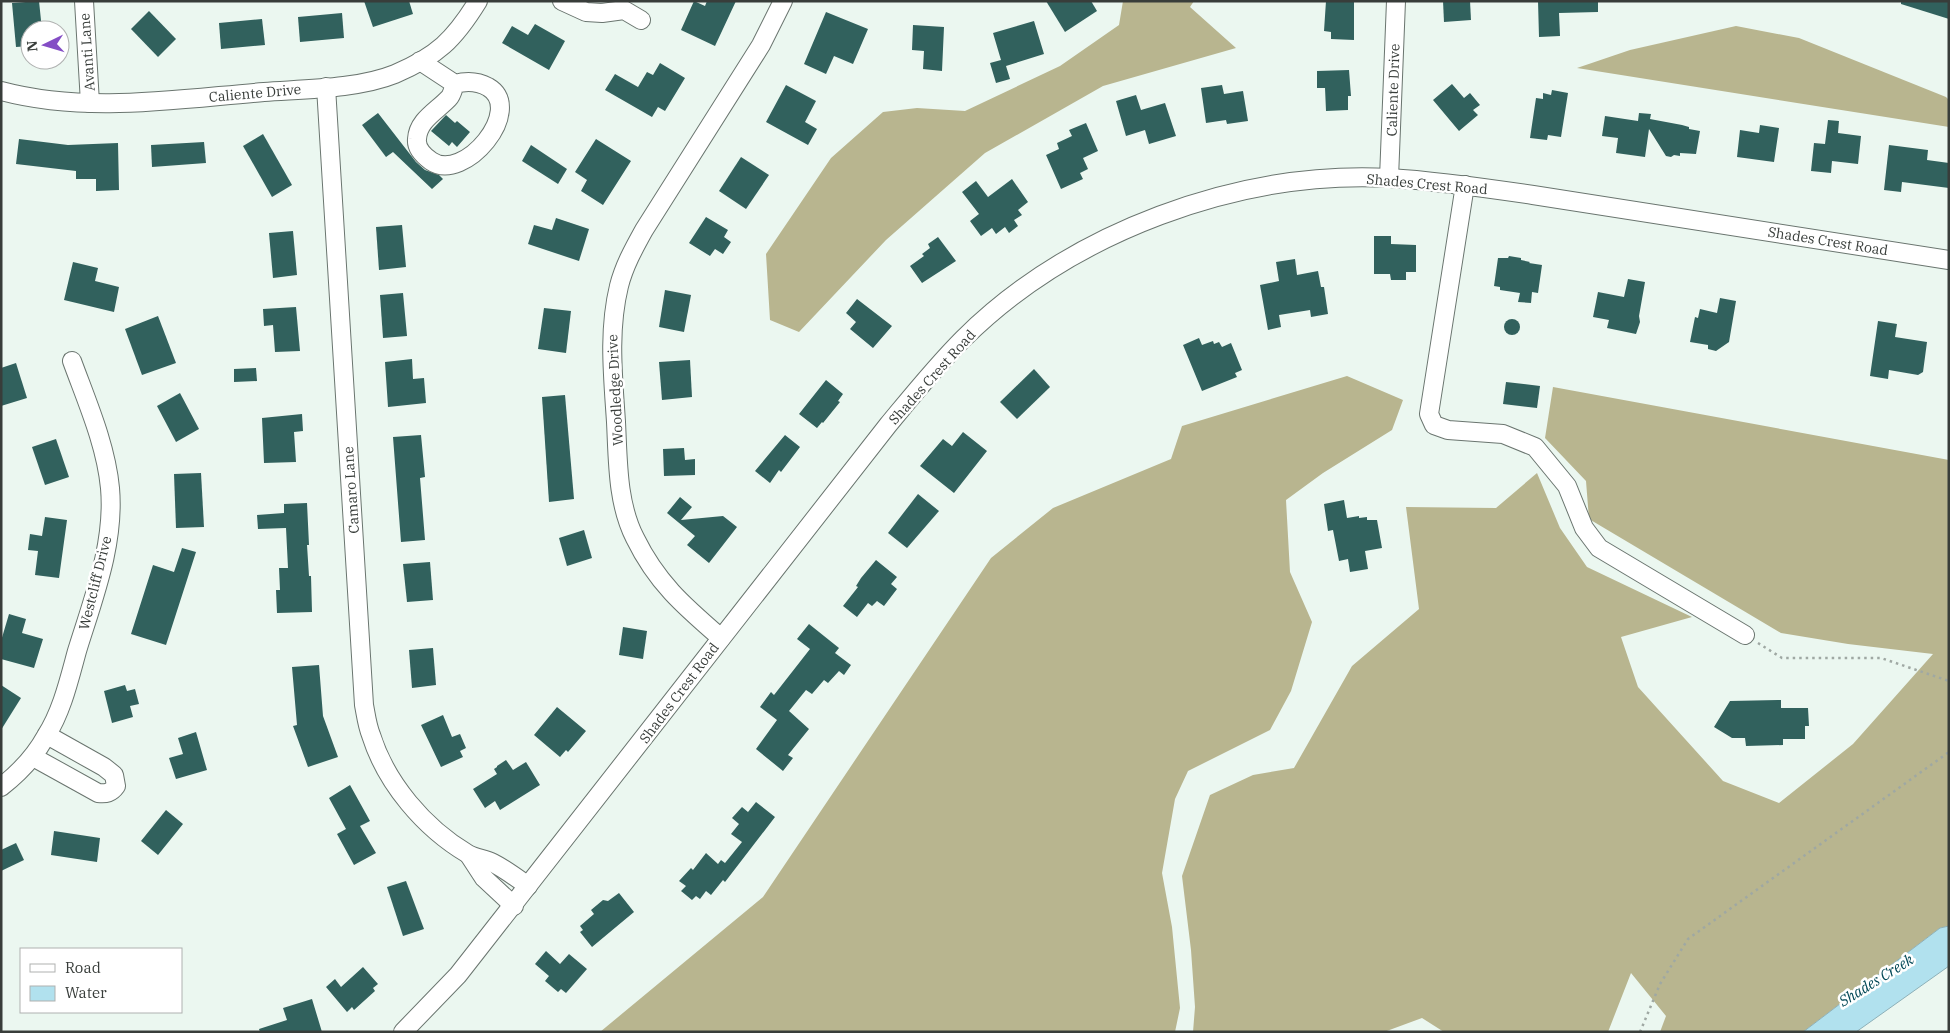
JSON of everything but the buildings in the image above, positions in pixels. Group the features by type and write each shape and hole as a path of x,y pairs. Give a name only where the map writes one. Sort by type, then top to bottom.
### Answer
{"street":[{"name":"Avanti Lane","path":"84,1 90,104"},
{"name":"Caliente Drive","path":"1,91 45,101 90,104 127,103 366,82 392,75 433,54 456,35 478,1"},
{"path":"562,1 586,12 602,13 624,10 642,20"},
{"name":"Woodledge Drive","path":"721,638 671,593 655,574 634,537 625,512 617,445 612,331 619,284 628,259 644,230 762,45 783,1"},
{"name":"Caliente Drive","path":"1389,178 1396,1"},
{"path":"420,61 455,84 469,82 484,85 493,90 499,98 499,118 488,138 473,154 463,161 452,164 439,164 432,162 422,154 416,141 419,130 431,112 450,97 455,84"},
{"name":"Camaro Lane","path":"326,87 366,714 370,734 379,758 390,778 405,799 433,828 469,855 493,863 528,886"},
{"name":"Shades Crest Road","path":"403,1032 458,975 514,906 888,425 939,365 963,339 989,316 1047,273 1121,232 1184,207 1217,197 1297,182 1344,178 1389,178 1465,186 1949,260"},
{"path":"1465,186 1429,414 1434,425 1448,430 1503,434 1535,447 1567,486 1584,528 1599,548 1745,635"},
{"name":"Westcliff Drive","path":"1,787 33,757 47,735 60,708 108,541 110,488 106,463 72,361"},
{"path":"33,757 98,793 105,794 112,791 116,786 114,775 104,767 47,735"},
{"name":"Camaro Lane","path":"469,855 484,878 514,906"}],"path":[{"path":"1745,635 1782,658 1881,658 1949,681"},
{"path":"1640,1032 1660,984 1688,938 1949,752"}],"shaded area":[{"path":"1123,1 1194,1 1190,7 1236,48 1103,86 985,153 886,240 799,332 770,320 766,254 831,158 883,112 917,108 965,111 1060,66 1119,25"},
{"path":"1736,26 1799,38 1946,97 1949,100 1949,127 1577,68 1630,50"},
{"path":"1347,376 1403,400 1392,430 1323,473 1286,500 1290,572 1312,622 1291,691 1270,730 1188,771 1175,799 1162,873 1172,927 1180,1008 1175,1032 600,1032 763,897 991,558 1053,508 1171,459 1182,426"},
{"path":"1553,387 1949,460 1949,926 1940,928 1803,1032 1660,1032 1666,1016 1631,973 1608,1032 1444,1032 1422,1018 1384,1032 1193,1032 1195,1007 1191,950 1182,876 1210,795 1253,775 1294,768 1352,666 1419,609 1406,507 1496,508 1537,473 1560,528 1587,567 1692,617 1621,637 1638,687 1723,781 1779,803 1853,744 1933,654 1848,644 1781,633 1589,519 1586,481 1545,438"}],"water":[{"name":"Shades Creek","path":"1949,926 1949,966 1856,1032 1803,1032 1940,928"}]}
